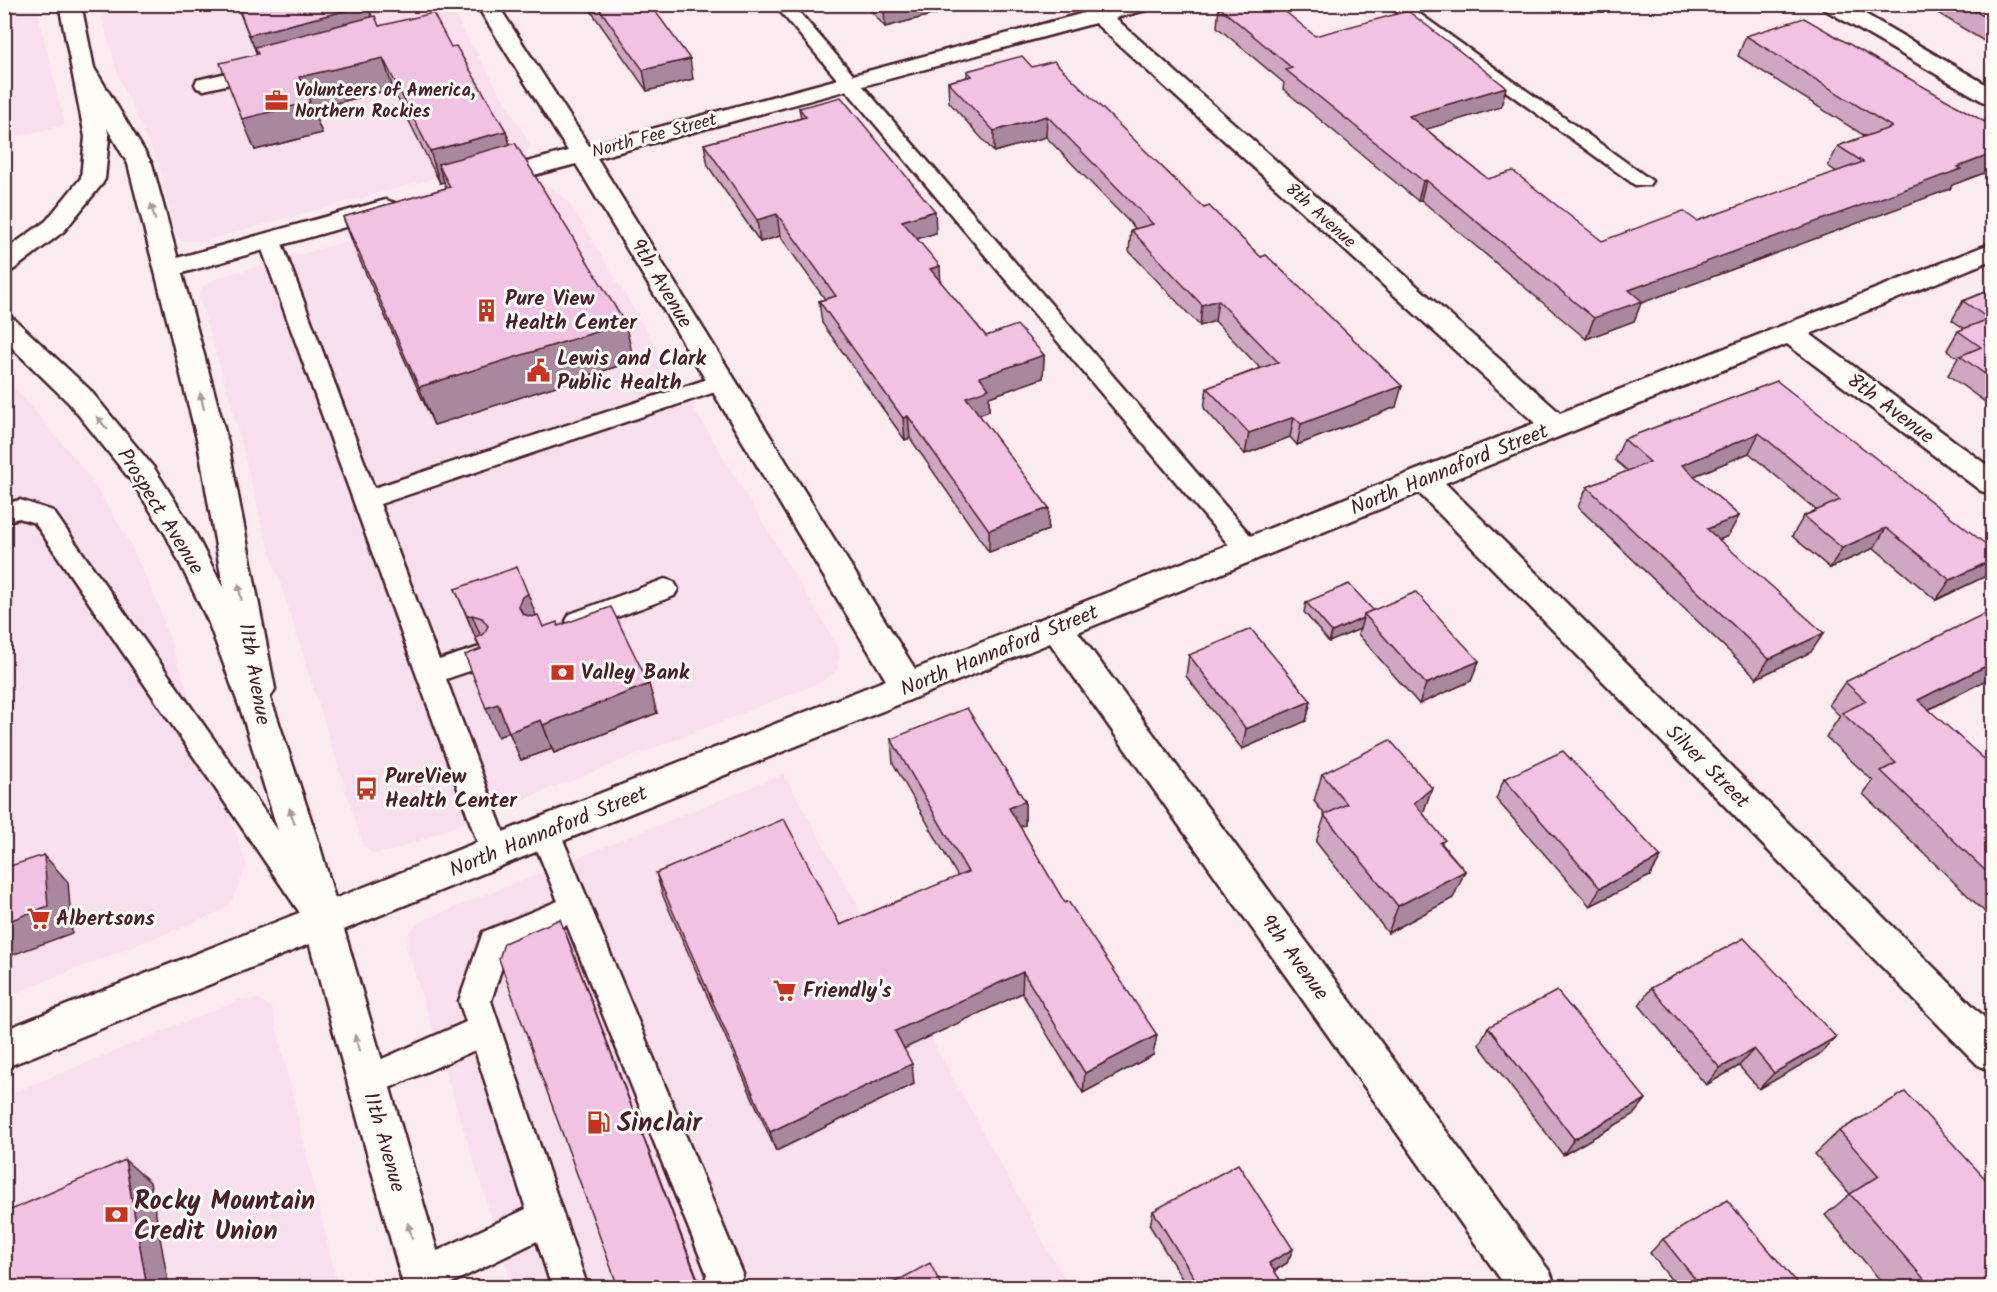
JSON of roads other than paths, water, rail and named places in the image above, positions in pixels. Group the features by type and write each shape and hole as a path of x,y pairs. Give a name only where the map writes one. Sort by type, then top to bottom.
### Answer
{"main road":[{"name":"11th Avenue","path":"4,264 56,226 93,179 97,137 69,4"},
{"name":"9th Avenue","path":"486,4 582,154 908,687"},
{"name":"North Fee Street","path":"469,186 851,82 1093,10 1142,4"},
{"path":"1832,4 1992,97"},
{"name":"8th Avenue","path":"1093,10 1556,426"},
{"name":"11th Avenue","path":"82,66 140,164 213,443 266,732 324,921 425,1282"},
{"path":"168,269 412,201"},
{"name":"North Hannaford Street","path":"4,1049 1992,250"},
{"name":"Prospect Avenue","path":"4,325 88,406 146,480 180,533 212,594 240,660 266,732"},
{"name":"8th Avenue","path":"1789,332 1992,484"},
{"name":"Silver Street","path":"1423,479 1992,1053"},
{"name":"9th Avenue","path":"1056,627 1534,1287"}],"lane":[{"path":"782,4 851,82 1248,550"},
{"path":"1394,4 1642,181"},
{"path":"204,84 280,67"},
{"path":"270,241 496,852"},
{"path":"366,499 722,382"},
{"path":"4,513 20,509 44,517 324,921"},
{"path":"555,630 665,590"},
{"path":"430,675 483,656"},
{"path":"545,832 725,1274 721,1287"},
{"path":"570,1287 475,1000 494,942 576,907"},
{"path":"369,1081 484,1030"},
{"path":"425,1282 546,1218"}],"place":[{"name":"Volunteers of America, Northern Rockies","path":"277,100"},
{"name":"Pure View Health Center","path":"487,310"},
{"name":"Lewis and Clark Public Health","path":"539,370"},
{"name":"Valley Bank","path":"563,672"},
{"name":"PureView Health Center","path":"367,788"},
{"name":"Albertsons","path":"38,918"},
{"name":"Friendly's","path":"785,990"},
{"name":"Sinclair","path":"599,1122"},
{"name":"Rocky Mountain Credit Union","path":"116,1215"}]}
